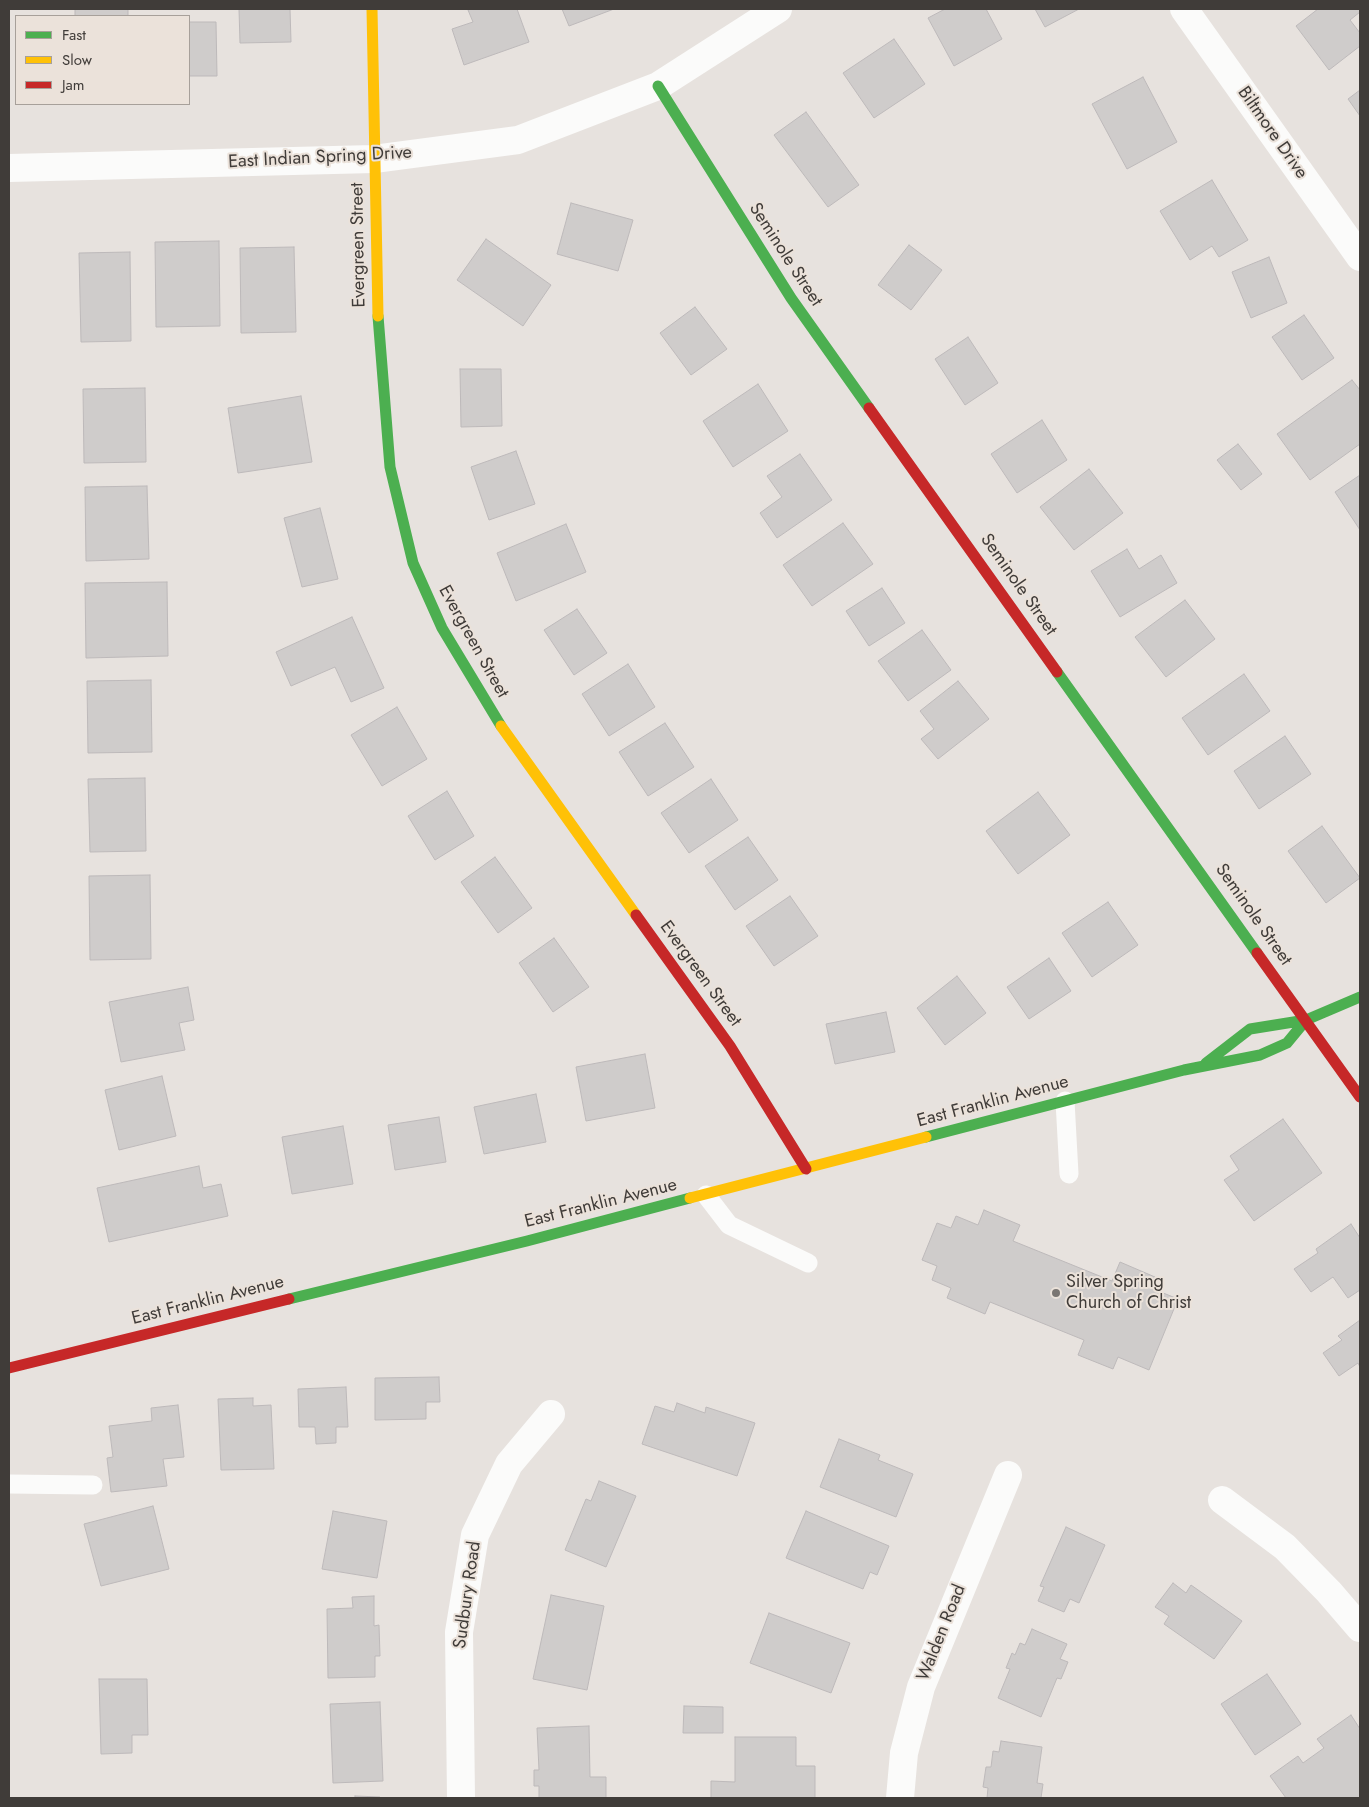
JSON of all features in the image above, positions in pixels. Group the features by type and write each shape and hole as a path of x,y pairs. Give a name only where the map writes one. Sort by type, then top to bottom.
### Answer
{"street":[{"name":"Evergreen Street","path":"372,9 377,305 390,467 413,563 442,628 496,719 730,1046 806,1169"},
{"name":"East Indian Spring Drive","path":"9,168 374,159 518,140 658,86 778,9"},
{"name":"Biltmore Drive","path":"1184,9 1360,257"},
{"name":"Seminole Street","path":"658,86 791,298 1360,1098"},
{"name":"East Franklin Avenue","path":"1201,1067 1250,1030 1306,1020 1360,997"},
{"name":"East Franklin Avenue","path":"9,1368 508,1246 1065,1101 1201,1067 1260,1055 1287,1043 1306,1020"},
{"name":"Sudbury Road","path":"461,1798 459,1632 475,1535 509,1464 551,1414"},
{"name":"Walden Road","path":"900,1798 904,1753 921,1687 1008,1475"},
{"path":"1222,1500 1285,1546 1360,1628"}],"lane":[{"path":"1065,1101 1069,1174"},
{"path":"706,1195 728,1225 808,1263"},
{"path":"9,1484 93,1485"}],"building":[{"path":"75,9 128,9 128,15 75,15"},
{"path":"239,9 290,9 291,42 240,43"},
{"path":"517,9 529,42 464,65 452,29 473,22 468,10"},
{"path":"562,9 614,9 569,26"},
{"path":"945,9 986,9 1002,39 954,66 928,18"},
{"path":"1035,9 1079,9 1045,27"},
{"path":"1318,9 1360,9 1360,12 1350,20 1360,33 1360,46 1329,70 1296,26"},
{"path":"190,22 216,22 217,76 190,76"},
{"path":"894,39 925,84 874,118 843,73"},
{"path":"1143,77 1177,142 1127,169 1092,104"},
{"path":"1360,90 1360,116 1348,99"},
{"path":"806,112 859,185 828,207 774,135"},
{"path":"1212,180 1248,240 1219,257 1212,246 1190,260 1160,211"},
{"path":"571,203 633,220 618,271 557,254"},
{"path":"486,239 551,285 523,326 457,280"},
{"path":"219,241 220,326 156,327 155,242"},
{"path":"909,245 942,270 911,310 878,285"},
{"path":"294,247 296,332 241,333 240,248"},
{"path":"130,252 131,341 81,342 79,253"},
{"path":"1269,257 1287,303 1251,318 1232,272"},
{"path":"695,307 727,349 691,375 660,333"},
{"path":"1304,315 1334,358 1302,380 1272,337"},
{"path":"968,337 998,383 965,405 935,359"},
{"path":"460,369 501,369 502,426 461,427"},
{"path":"1352,380 1360,390 1360,444 1310,480 1277,434"},
{"path":"758,384 788,431 733,467 703,421"},
{"path":"145,388 146,462 84,463 83,389"},
{"path":"301,396 312,462 238,473 228,408"},
{"path":"1042,420 1067,460 1017,493 991,454"},
{"path":"1238,444 1262,474 1241,490 1217,460"},
{"path":"516,451 535,504 489,520 471,467"},
{"path":"800,454 832,500 777,538 760,513 782,497 767,476"},
{"path":"1089,469 1123,513 1074,550 1040,507"},
{"path":"1360,475 1360,530 1335,492"},
{"path":"147,486 149,559 86,561 85,487"},
{"path":"320,508 338,579 302,587 284,518"},
{"path":"843,523 873,564 812,606 783,565"},
{"path":"566,524 586,572 516,601 497,553"},
{"path":"1127,549 1139,569 1161,555 1177,583 1120,617 1091,571"},
{"path":"167,582 168,656 86,658 85,583"},
{"path":"882,588 905,623 869,646 846,611"},
{"path":"1185,600 1215,639 1166,677 1135,637"},
{"path":"577,609 607,653 574,675 544,630"},
{"path":"352,617 384,688 351,702 335,667 291,686 276,652"},
{"path":"922,630 951,670 908,701 878,661"},
{"path":"628,664 655,707 609,736 582,694"},
{"path":"1244,674 1270,711 1208,755 1182,718"},
{"path":"151,680 152,752 88,753 87,681"},
{"path":"958,681 989,719 938,759 921,739 934,729 920,711"},
{"path":"397,707 427,759 382,786 351,735"},
{"path":"665,723 694,767 648,796 619,752"},
{"path":"1285,736 1311,774 1259,809 1234,771"},
{"path":"145,778 146,851 90,852 88,779"},
{"path":"711,779 738,820 689,853 661,813"},
{"path":"447,791 474,836 435,860 408,816"},
{"path":"1038,792 1070,835 1018,874 986,831"},
{"path":"1322,826 1360,878 1326,903 1288,851"},
{"path":"748,837 778,880 735,910 705,866"},
{"path":"495,857 532,908 498,933 461,882"},
{"path":"150,875 151,959 90,960 89,876"},
{"path":"790,896 818,936 774,966 746,926"},
{"path":"1108,902 1138,945 1092,977 1062,933"},
{"path":"554,938 589,987 553,1012 519,963"},
{"path":"1049,958 1071,991 1029,1019 1007,987"},
{"path":"957,976 986,1013 945,1045 917,1008"},
{"path":"188,987 194,1020 179,1023 185,1050 121,1062 109,1002"},
{"path":"886,1012 895,1052 835,1064 826,1024"},
{"path":"645,1054 655,1108 586,1121 576,1067"},
{"path":"162,1076 176,1136 119,1150 105,1090"},
{"path":"536,1094 546,1142 484,1154 474,1107"},
{"path":"439,1117 446,1162 395,1170 388,1125"},
{"path":"1283,1119 1322,1173 1254,1221 1224,1180 1239,1170 1230,1156"},
{"path":"343,1126 353,1184 292,1194 282,1137"},
{"path":"199,1166 203,1188 221,1184 228,1216 109,1242 97,1188"},
{"name":"Silver Spring Church of Christ","path":"984,1210 1020,1225 1013,1241 1112,1281 1120,1262 1155,1277 1151,1288 1178,1299 1149,1370 1118,1357 1113,1369 1078,1355 1084,1340 990,1302 985,1314 947,1298 951,1288 932,1280 937,1266 922,1260 937,1223 951,1228 956,1216 978,1225"},
{"path":"1351,1224 1360,1238 1360,1290 1348,1298 1333,1277 1311,1292 1294,1269 1318,1253 1316,1249"},
{"path":"1360,1320 1360,1367 1358,1363 1339,1376 1323,1353 1342,1340 1338,1336"},
{"path":"439,1377 440,1402 426,1402 426,1419 375,1420 375,1378"},
{"path":"346,1387 348,1427 336,1427 336,1443 316,1444 315,1427 299,1427 298,1389"},
{"path":"253,1398 253,1406 271,1405 274,1469 221,1470 218,1399"},
{"path":"677,1403 705,1413 706,1407 755,1423 737,1476 642,1444 655,1406 674,1412"},
{"path":"178,1405 184,1457 163,1459 167,1486 111,1492 107,1458 113,1457 109,1426 152,1421 151,1408"},
{"path":"839,1439 880,1455 878,1460 913,1474 896,1517 820,1487"},
{"path":"599,1481 636,1496 606,1567 565,1550 586,1499 591,1501"},
{"path":"153,1506 169,1569 101,1586 84,1524"},
{"path":"333,1511 387,1521 377,1578 322,1569"},
{"path":"806,1511 889,1546 877,1575 870,1572 863,1589 786,1558"},
{"path":"1066,1527 1105,1545 1079,1603 1070,1599 1064,1612 1038,1601 1044,1587 1040,1586"},
{"path":"1173,1583 1186,1593 1191,1585 1242,1621 1214,1659 1164,1624 1169,1616 1155,1607"},
{"path":"551,1595 604,1606 587,1690 533,1679"},
{"path":"374,1596 374,1626 379,1625 380,1656 375,1656 375,1677 328,1678 327,1609 353,1608 352,1597"},
{"path":"769,1613 850,1643 831,1693 750,1663"},
{"path":"1032,1629 1067,1644 1060,1659 1068,1662 1061,1679 1057,1678 1041,1717 998,1698 1010,1669 1006,1668 1012,1653 1015,1655 1020,1643 1025,1645"},
{"path":"1267,1674 1301,1724 1255,1755 1221,1704"},
{"path":"99,1679 147,1679 148,1735 132,1735 132,1753 101,1754"},
{"path":"380,1702 383,1781 333,1783 330,1704"},
{"path":"684,1706 723,1707 723,1733 683,1733"},
{"path":"1351,1715 1360,1729 1360,1798 1286,1798 1270,1776 1298,1756 1303,1763 1324,1748 1317,1739"},
{"path":"589,1726 590,1777 606,1777 606,1798 539,1798 539,1786 534,1786 534,1770 539,1770 537,1728"},
{"path":"735,1737 796,1737 796,1766 815,1766 815,1798 711,1798 711,1781 735,1782"},
{"path":"1001,1741 1042,1747 1037,1783 1043,1784 1041,1798 987,1798 988,1788 983,1787 986,1767 991,1767 993,1751 999,1752"},
{"path":"355,1796 380,1797 380,1798 355,1798"}],"traffic: fast":[{"path":"658,86 791,298 869,408"},
{"path":"378,316 390,467 413,563 442,628 501,726"},
{"path":"1057,672 1257,953"},
{"path":"1206,1063 1250,1029 1306,1020 1360,997"},
{"path":"926,1137 1184,1070 1260,1055 1287,1043 1306,1020"},
{"path":"289,1299 527,1241 690,1198"}],"traffic: slow":[{"path":"372,9 378,316"},
{"path":"501,726 636,915"},
{"path":"690,1198 926,1137"}],"traffic: jam":[{"path":"869,408 1057,672"},
{"path":"636,915 730,1046 806,1169"},
{"path":"1257,953 1360,1097"},
{"path":"9,1368 289,1299"}],"place":[{"name":"Silver Spring Church of Christ","path":"1056,1293"}]}
